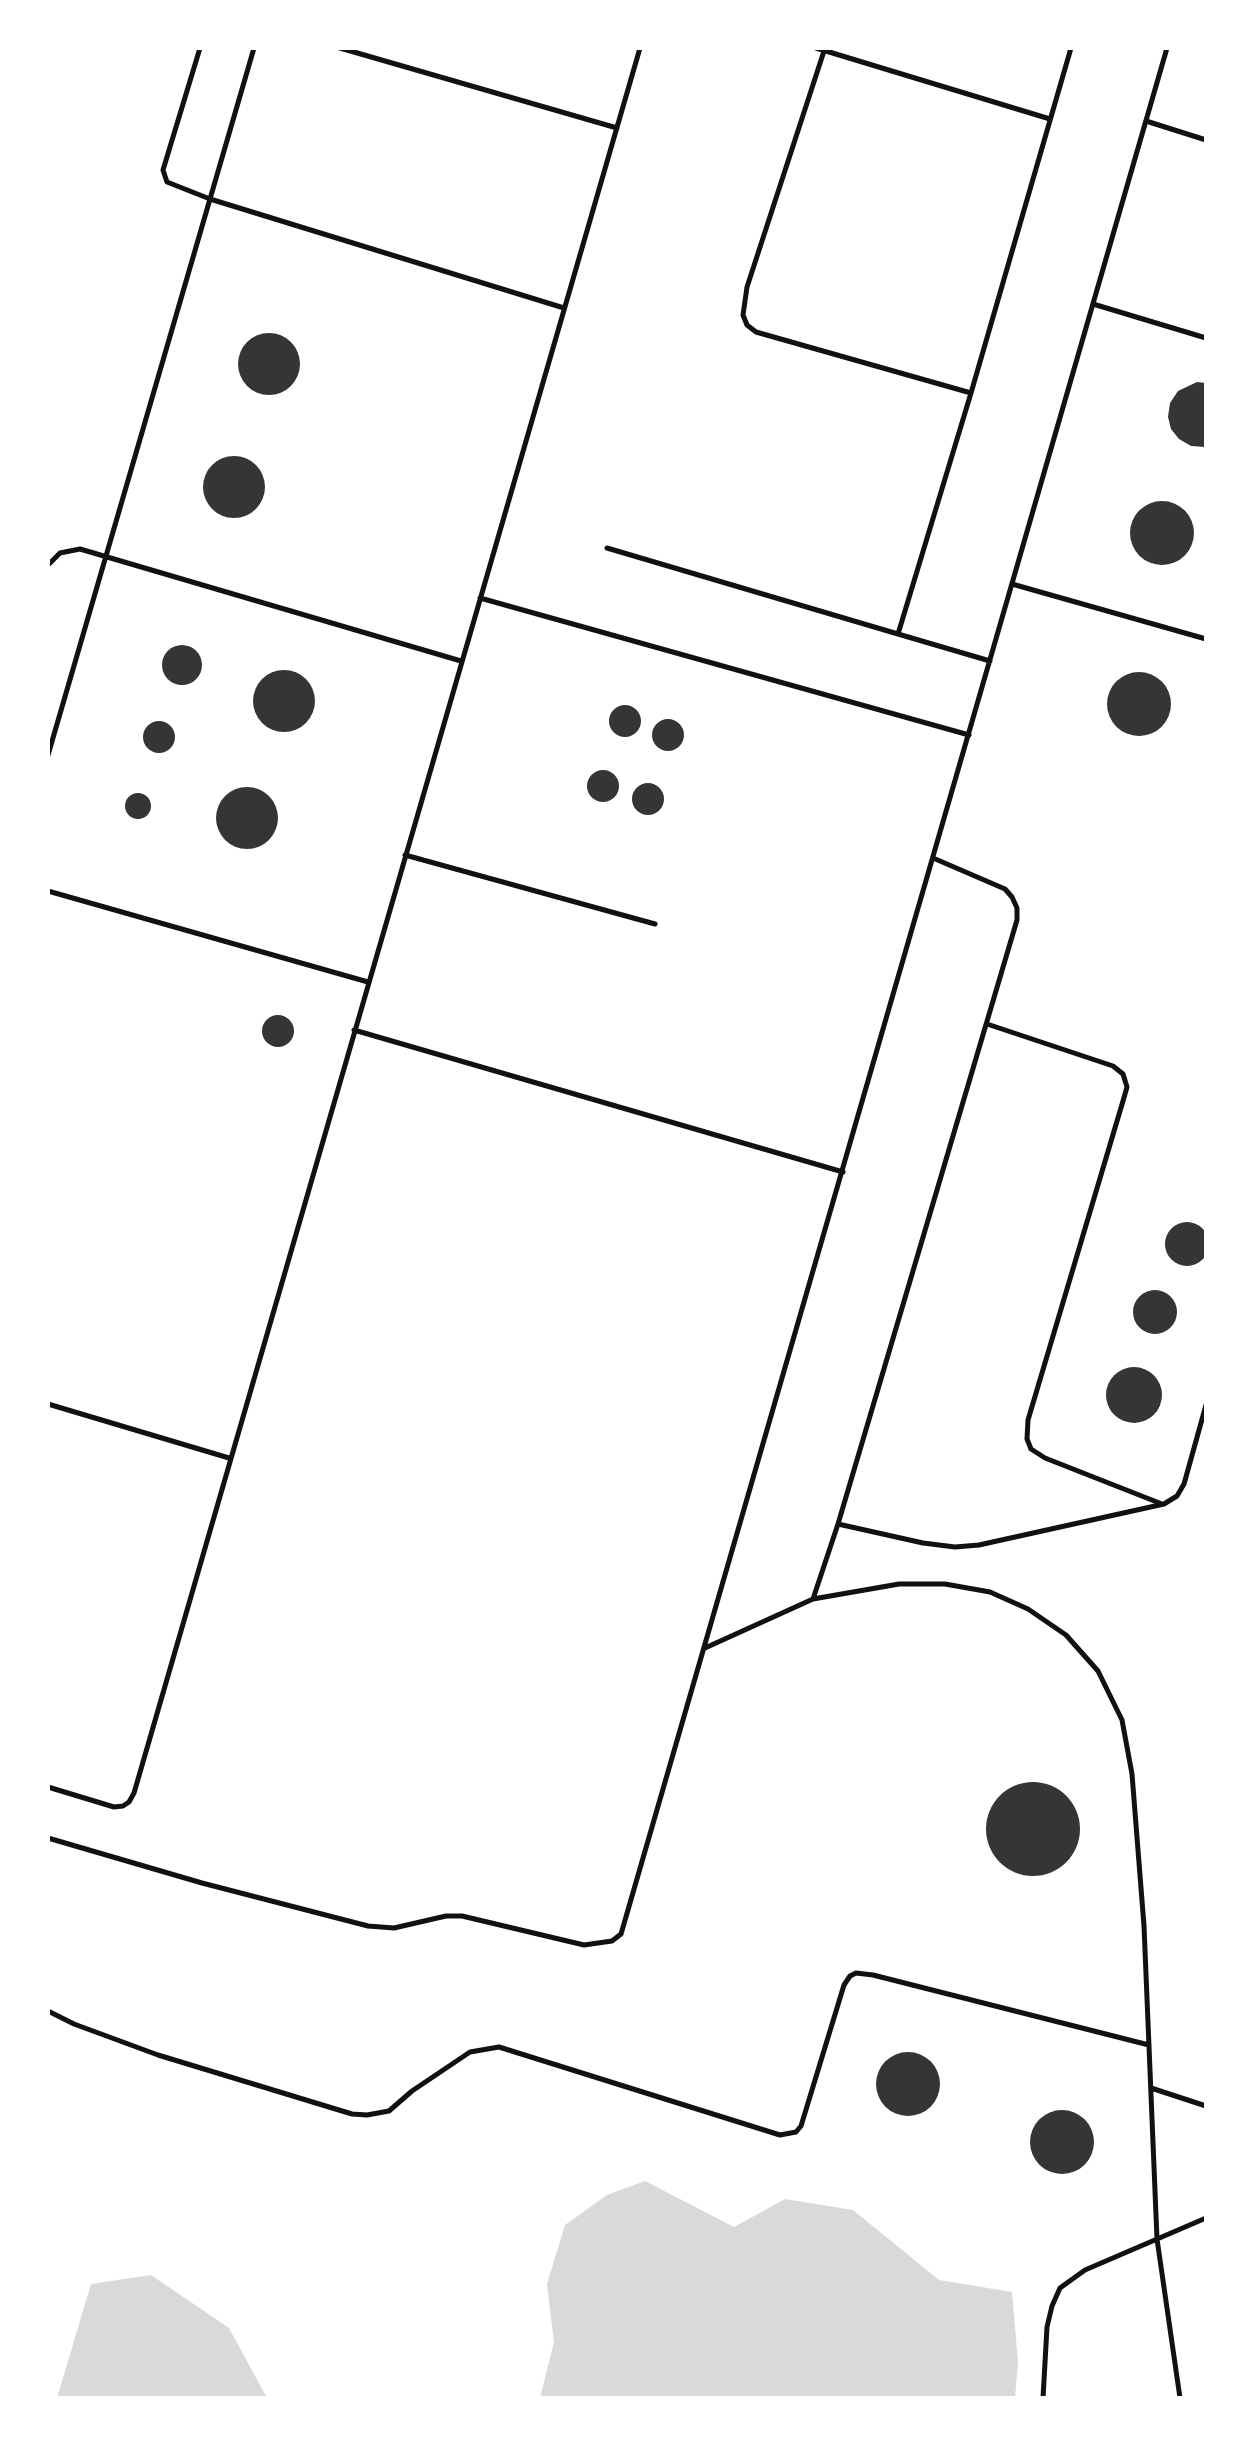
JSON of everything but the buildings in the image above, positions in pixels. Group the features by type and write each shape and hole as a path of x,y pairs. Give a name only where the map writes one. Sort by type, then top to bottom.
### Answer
{"lane":[{"path":"200,48 163,174 167,182 210,199 564,308"},
{"path":"48,755 254,48"},
{"path":"340,48 617,128"},
{"path":"48,1787 114,1807 129,1802 134,1793 640,48"},
{"path":"816,48 1050,119"},
{"path":"898,634 1071,48"},
{"path":"48,1838 202,1883 368,1926 394,1928 446,1916 462,1916 584,1945 612,1941 621,1934 1167,48"},
{"path":"824,51 747,287 743,315 747,325 756,332 971,393"},
{"path":"1146,121 1206,140"},
{"path":"1093,304 1206,338"},
{"path":"607,548 990,661"},
{"path":"48,565 60,553 80,549 461,661"},
{"path":"1012,584 1206,639"},
{"path":"480,598 969,735"},
{"path":"405,855 655,924"},
{"path":"813,1599 1017,920 1017,908 1005,889 933,858"},
{"path":"48,891 368,982"},
{"path":"987,1024 1113,1066 1123,1074 1127,1087 1028,1420 1027,1439 1031,1449 1045,1458 1164,1504"},
{"path":"354,1030 843,1172"},
{"path":"48,1404 229,1458"},
{"path":"838,1524 955,1547 979,1545 1164,1504 1177,1496 1184,1484 1206,1405"},
{"path":"705,1648 813,1599 899,1584 945,1584 990,1592 1028,1609 1066,1635 1098,1671 1122,1720 1132,1774 1144,1926 1157,2239 1180,2398"},
{"path":"48,2011 74,2024 158,2055 352,2114 389,2111 412,2091 470,2052 499,2047 780,2135 796,2132 801,2126 844,1985 856,1973 1149,2045"},
{"path":"1151,2088 1206,2106"},
{"path":"1043,2398 1047,2327 1060,2288 1085,2270 1206,2218"}],"shaded area":[{"path":"645,2181 734,2227 785,2199 853,2210 939,2280 1012,2292 1018,2362 1015,2398 540,2398 554,2342 547,2284 565,2225 607,2195"},
{"path":"151,2275 229,2328 267,2398 57,2398 91,2284"}]}
